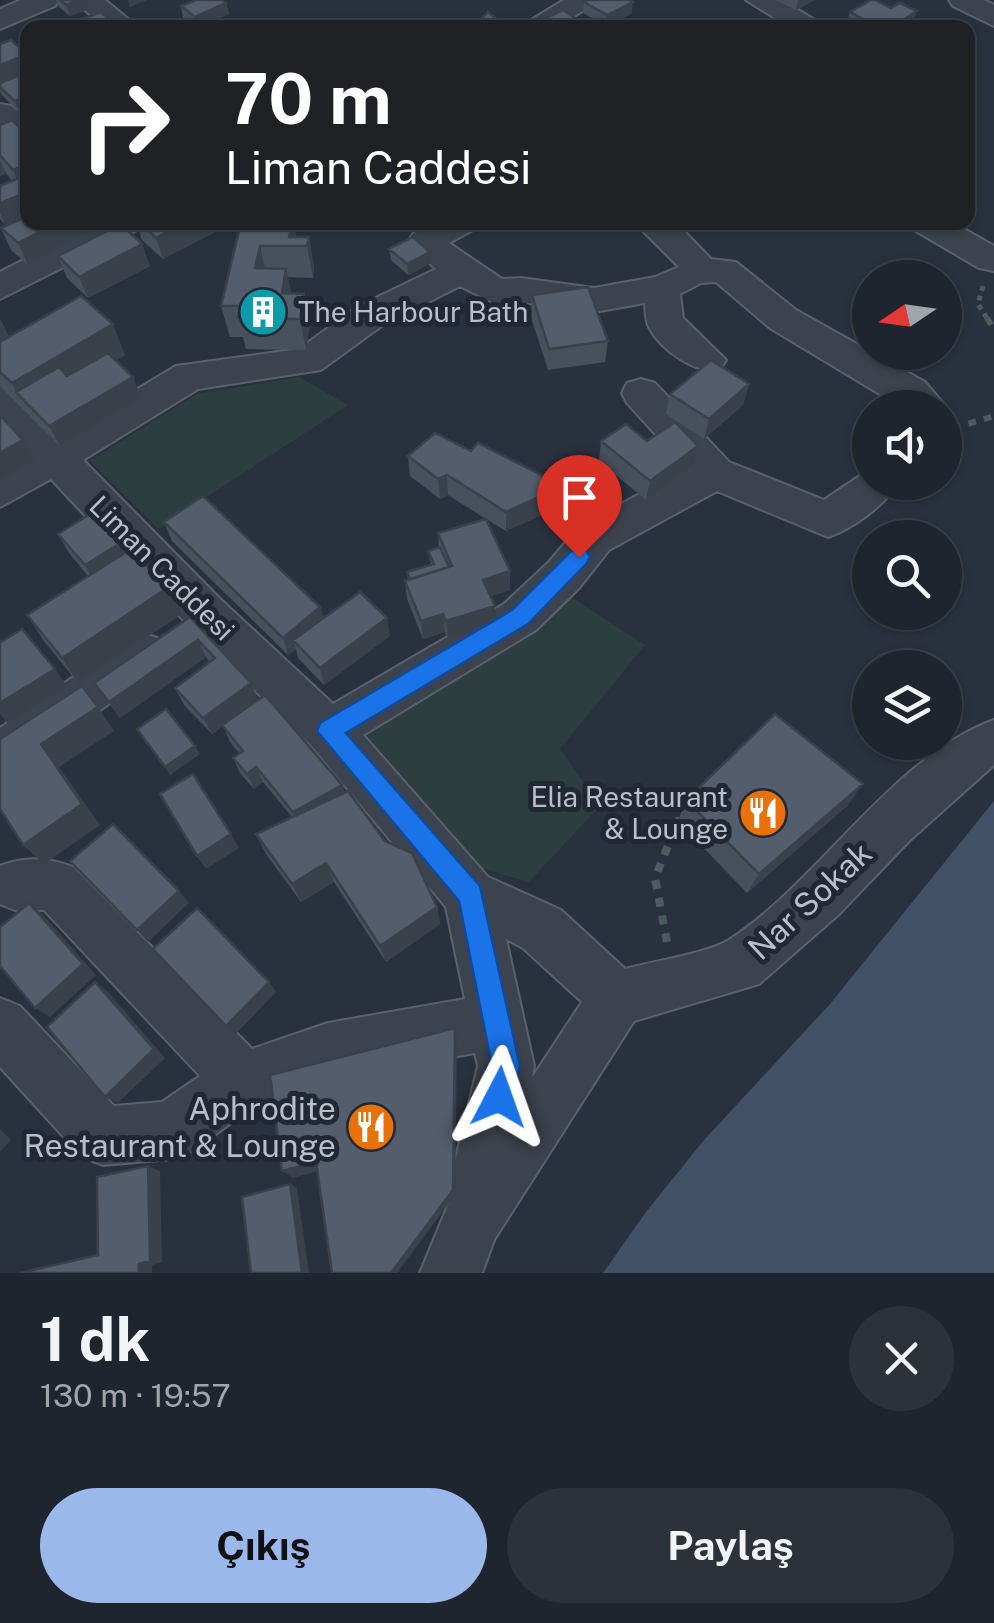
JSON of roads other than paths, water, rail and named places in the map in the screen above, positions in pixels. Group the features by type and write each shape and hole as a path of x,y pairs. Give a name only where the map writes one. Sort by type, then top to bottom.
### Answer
{"street":[{"path":"0,20 45,0"},
{"path":"87,0 114,20"},
{"path":"760,0 805,20"},
{"path":"963,0 994,17"},
{"path":"0,113 20,129"},
{"path":"0,287 106,230"},
{"path":"663,230 702,271"},
{"path":"940,230 991,260"},
{"path":"412,232 461,271 496,292 521,290 594,300 662,288 702,271 724,270 783,319 907,390"},
{"path":"0,491 189,376 308,362 370,316 461,271"},
{"path":"662,288 666,323 707,360"},
{"path":"641,393 715,474 828,520 854,500"},
{"name":"Liman Caddesi","path":"0,400 202,611 329,731 470,895 542,929 616,998"},
{"path":"329,731 520,617 564,575 594,538 715,474"},
{"path":"0,756 202,611"},
{"name":"Nar Sokak","path":"616,998 740,965 820,897 968,755 994,741"},
{"path":"5,886 55,885 243,1080"},
{"name":"Liman Caddesi","path":"461,1248 506,1066 470,895"},
{"path":"461,1248 616,998"},
{"path":"0,1026 103,1136 171,1130 243,1080 328,1051 498,1020"}],"water":[{"path":"994,801 994,1273 603,1273 704,1140 830,1004"}],"place":[{"name":"The Harbour Bath","path":"263,312"},
{"name":"Elia Restaurant & Lounge","path":"763,813"},
{"name":"Aphrodite Restaurant & Lounge","path":"371,1127"}]}
